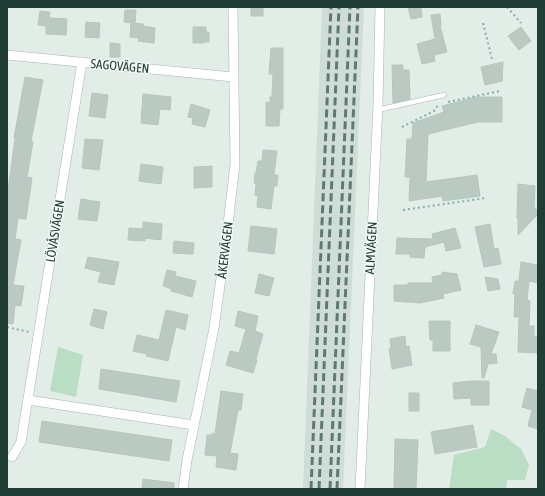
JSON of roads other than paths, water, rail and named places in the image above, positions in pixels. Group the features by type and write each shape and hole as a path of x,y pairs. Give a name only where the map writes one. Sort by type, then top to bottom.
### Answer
{"street":[{"name":"ÅKERVÄGEN","path":"184,489 187,460 214,328 235,164 233,7"},
{"name":"ALMVÄGEN","path":"360,489 378,110 380,7"},
{"name":"SAGOVÄGEN","path":"7,55 233,77"},
{"name":"LÖVÅSVÄGEN","path":"12,457 21,442 82,62"},
{"path":"28,400 194,425"}],"lane":[{"path":"378,110 444,95"}],"railway":[{"path":"311,489 331,7"},
{"path":"319,489 339,7"},
{"path":"330,489 350,7"},
{"path":"337,489 358,7"}]}
